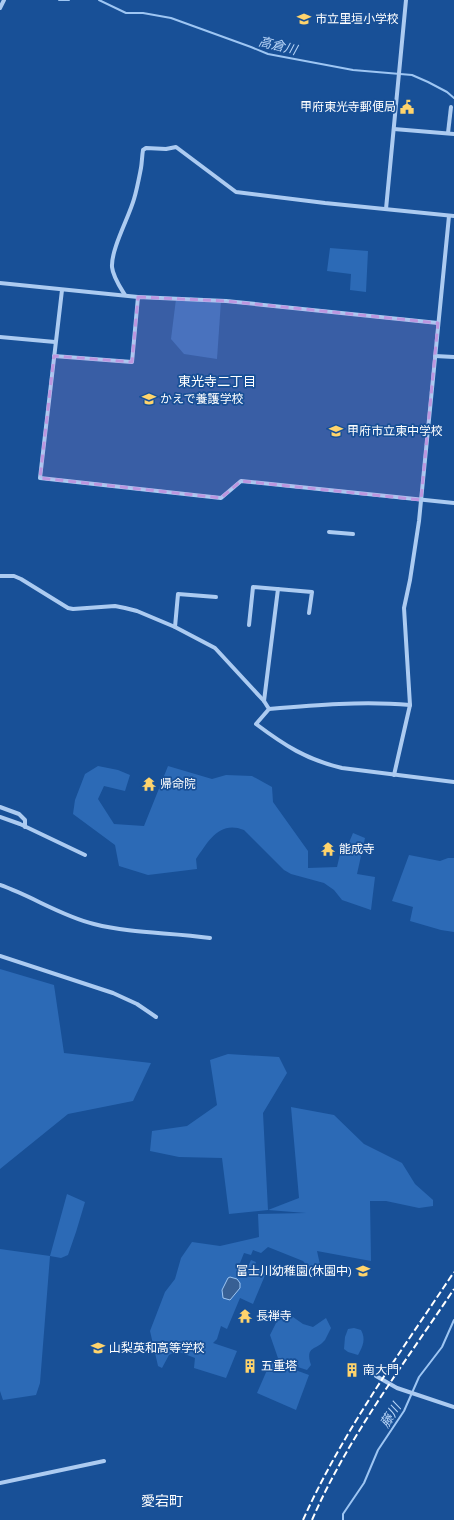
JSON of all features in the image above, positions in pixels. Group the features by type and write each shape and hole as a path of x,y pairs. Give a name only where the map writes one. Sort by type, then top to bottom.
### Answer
{"street":[{"path":"0,8 4,0"},
{"path":"386,208 406,0"},
{"path":"448,133 451,107"},
{"path":"394,129 454,134"},
{"path":"125,295 117,282 112,268 112,262 114,252 134,199 143,150 146,148 166,149 176,147 236,192 452,216 438,323 419,521 404,608 410,705 394,775"},
{"path":"0,283 138,297 226,301 438,323"},
{"path":"62,290 40,478 221,498 241,481 454,503"},
{"path":"54,356 132,362 138,297"},
{"path":"0,337 55,342"},
{"path":"435,356 454,357"},
{"path":"329,532 353,534"},
{"path":"0,576 14,576 21,579 68,608 73,609 115,606 137,611 175,627 215,648 264,701 269,709"},
{"path":"249,625 253,587 312,592 309,613"},
{"path":"264,701 278,589"},
{"path":"175,627 178,594 216,597"},
{"path":"410,705 369,704 304,706 269,709 256,724 293,750 327,764 342,768 454,782"},
{"path":"0,807 19,814 25,820 25,827"},
{"path":"0,817 85,855"},
{"path":"0,885 14,889 72,917 92,924 129,932 186,934 210,938"},
{"path":"0,956 113,993 137,1004 156,1017"},
{"path":"376,1376 406,1391 454,1407"},
{"path":"0,1483 104,1461"}],"highlighted area":[{"path":"138,297 226,301 438,323 421,500 241,481 221,498 40,478 54,356 132,362"}],"shaded area":[{"path":"330,248 368,251 366,292 350,290 351,274 327,271"},
{"path":"176,299 221,301 217,359 184,354 171,339"},
{"path":"98,766 118,770 130,775 125,791 104,786 98,799 114,824 144,826 168,766 212,779 226,775 252,776 272,787 273,802 308,851 308,868 337,867 341,850 348,845 353,833 365,838 357,874 375,877 371,910 342,900 334,890 324,883 291,874 284,870 244,830 235,828 221,830 215,834 196,859 197,869 148,875 119,866 115,845 73,814 75,800 85,774"},
{"path":"409,855 440,861 448,858 454,858 454,932 441,930 410,921 413,907 392,901"},
{"path":"0,969 54,985 64,1053 151,1063 133,1101 68,1114 0,1169"},
{"path":"228,1054 279,1057 287,1073 263,1113 268,1210 229,1214 222,1158 179,1157 150,1151 152,1131 187,1126 217,1105 210,1060"},
{"path":"291,1107 334,1115 364,1144 402,1163 415,1184 433,1200 433,1206 419,1208 386,1201 370,1201 371,1261 317,1251 321,1269 312,1271 303,1261 268,1247 261,1253 253,1250 251,1255 244,1253 238,1268 246,1271 251,1260 256,1262 254,1268 266,1273 253,1304 240,1298 227,1329 221,1326 217,1339 213,1343 237,1351 226,1378 194,1368 195,1358 177,1351 169,1355 162,1368 158,1366 150,1331 165,1292 175,1279 181,1258 192,1242 220,1246 259,1237 258,1214 306,1213 268,1210 299,1198"},
{"path":"67,1194 85,1202 68,1255 61,1258 50,1256"},
{"path":"0,1249 50,1256 40,1383 36,1395 3,1400 0,1391"},
{"path":"230,1277 237,1279 240,1283 240,1288 230,1300 223,1298 222,1290"},
{"path":"293,1317 303,1324 313,1327 326,1318 331,1328 325,1340 310,1351 309,1354 311,1365 307,1370 279,1361 270,1335 277,1321 282,1319 285,1321"},
{"path":"354,1328 361,1330 364,1339 358,1355 344,1349 345,1337 348,1329"},
{"path":"271,1361 309,1375 296,1410 257,1393"}],"waterway":[{"name":"高倉川","path":"59,0 69,0"},
{"name":"高倉川","path":"99,0 126,13 143,13 171,18 268,54 353,70 412,75 447,92 454,98"},
{"name":"藤川","path":"343,1520 343,1514 364,1483 378,1450 404,1411 419,1377 442,1347 454,1320"}],"railway":[{"path":"303,1520 319,1487 354,1424 454,1272"},
{"path":"312,1520 342,1459 397,1373 454,1289"}],"place":[{"name":"市立里垣小学校","path":"304,19"},
{"name":"甲府東光寺郵便局","path":"407,107"},
{"name":"かえで養護学校","path":"149,399"},
{"name":"甲府市立東中学校","path":"336,431"},
{"name":"帰命院","path":"149,784"},
{"name":"能成寺","path":"328,849"},
{"name":"富士川幼稚園(休園中)","path":"363,1271"},
{"name":"長禅寺","path":"245,1316"},
{"name":"山梨英和高等学校","path":"98,1348"},
{"name":"五重塔","path":"250,1366"},
{"name":"南大門","path":"352,1370"}],"district":[{"name":"東光寺二丁目","path":"217,381"},
{"name":"愛宕町","path":"162,1501"}]}
